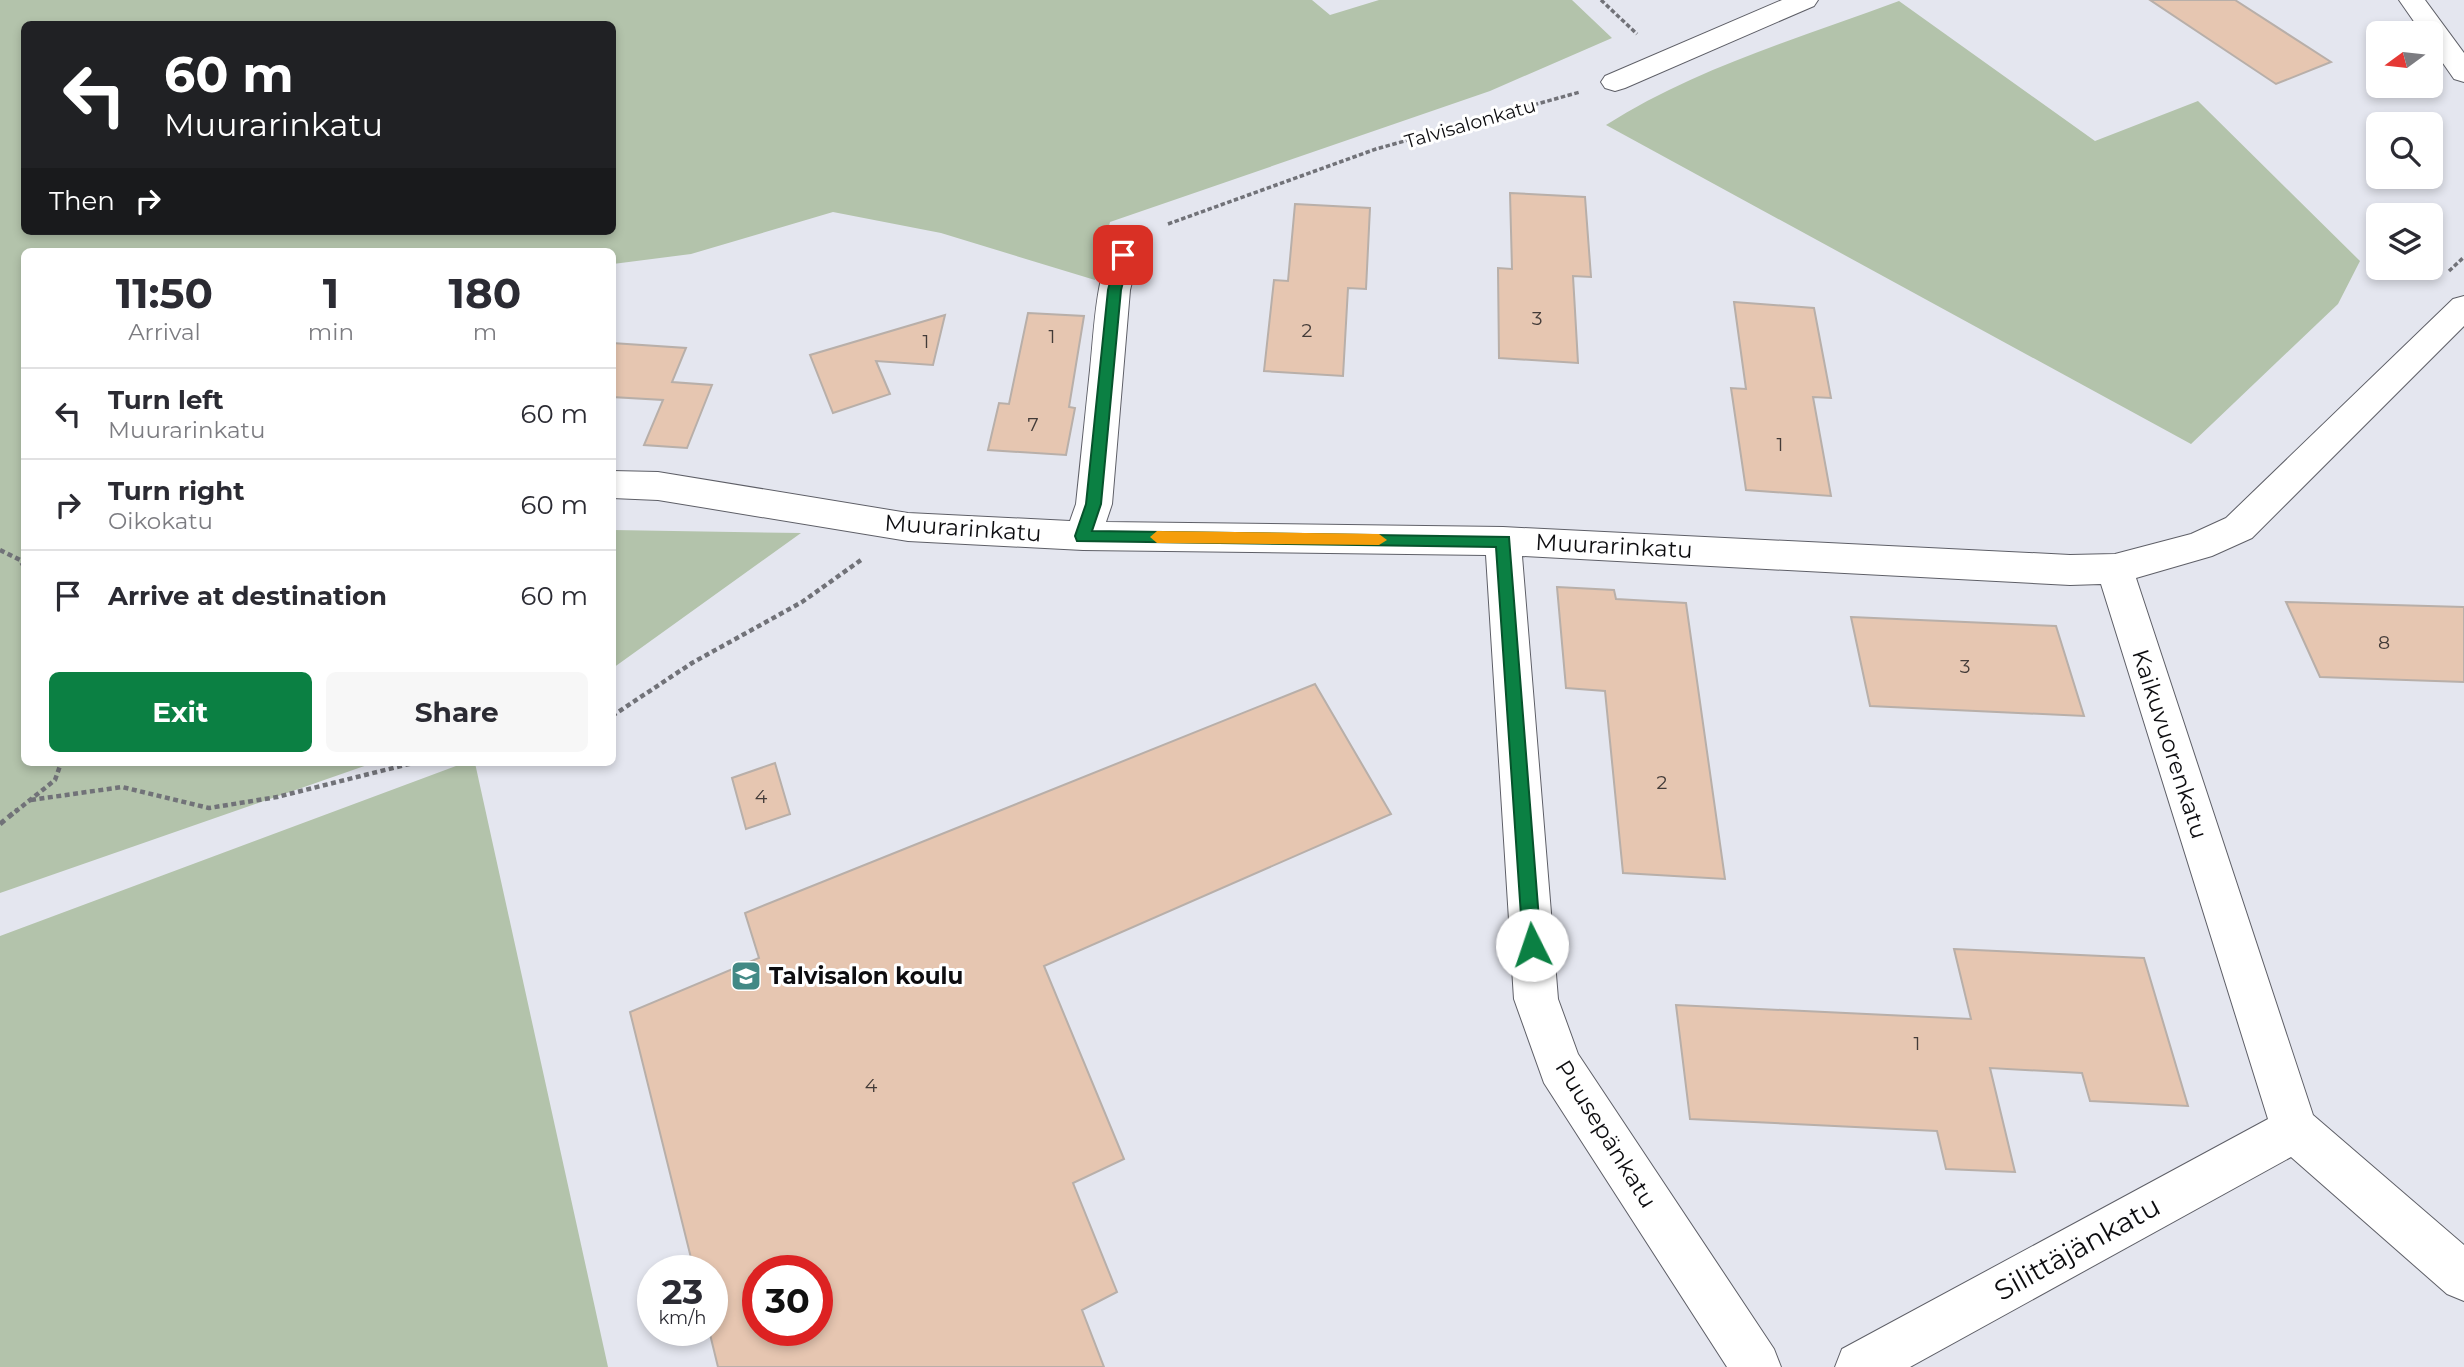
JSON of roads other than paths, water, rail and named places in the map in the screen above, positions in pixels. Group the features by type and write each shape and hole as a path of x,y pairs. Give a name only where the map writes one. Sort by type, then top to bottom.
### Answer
{"street":[{"path":"1615,82 1805,0"},
{"path":"2412,0 2464,74"},
{"path":"1083,536 1094,504 1114,290 1123,255 1131,237"},
{"path":"2115,569 2199,546 2239,528 2454,291"},
{"name":"Muurarinkatu","path":"616,484 658,485 908,527 1083,536 1503,541 2070,570 2115,569"},
{"name":"Puusepänkatu","path":"1503,541 1536,999 1560,1067 1756,1367"},
{"name":"Kaikuvuorenkatu","path":"2115,569 2295,1130"},
{"path":"2295,1130 2464,1277"},
{"name":"Silittäjänkatu","path":"1860,1367 2295,1130"}],"place":[{"name":"Talvisalon koulu","path":"746,976"}]}
